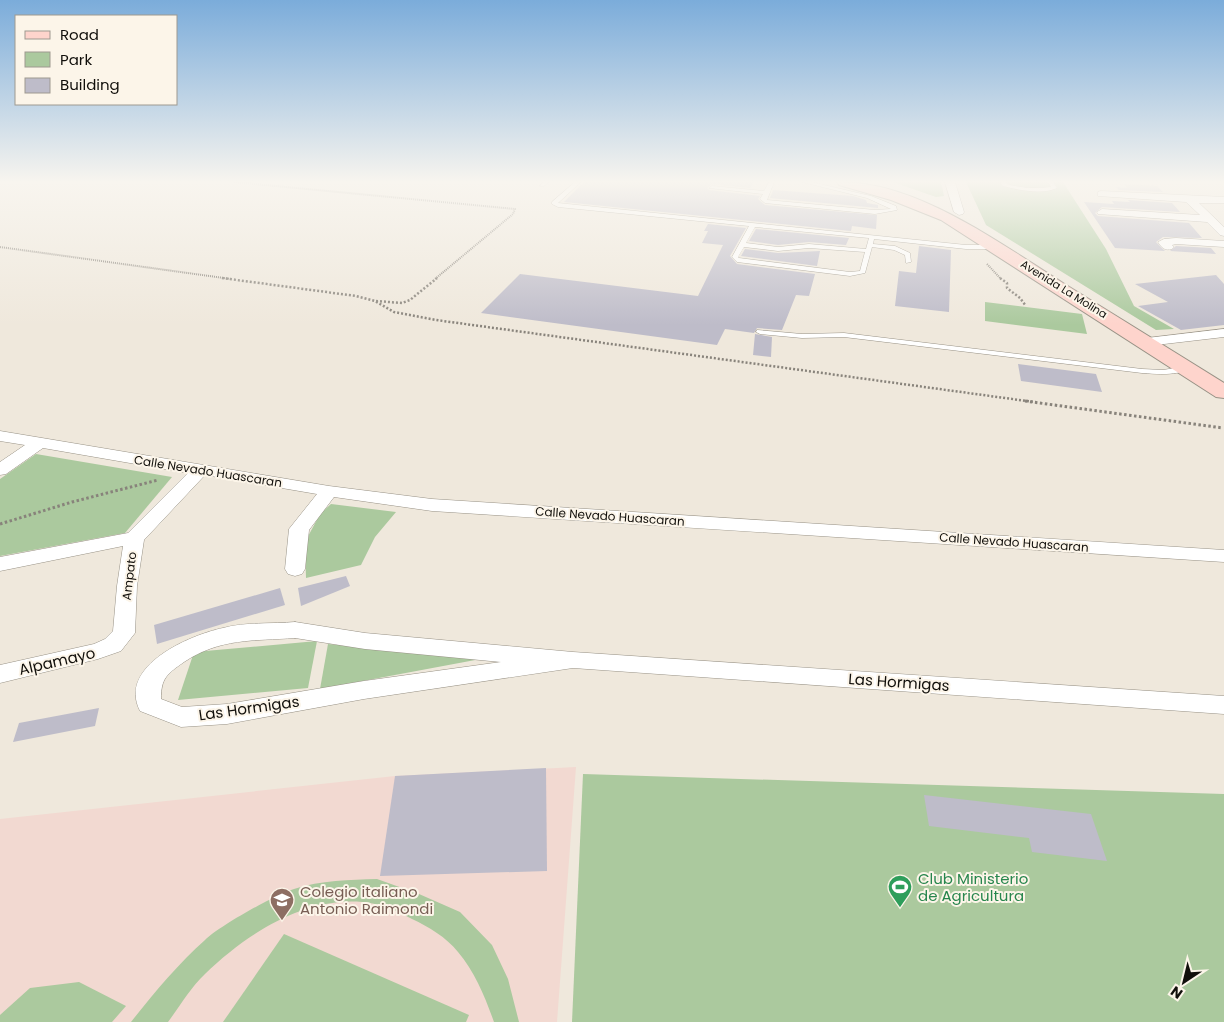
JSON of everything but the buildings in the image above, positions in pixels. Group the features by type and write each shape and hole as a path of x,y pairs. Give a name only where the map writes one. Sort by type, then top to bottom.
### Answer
{"main road":[{"name":"Avenida La Molina","path":"973,230 997,247 1154,341 1224,378"},
{"name":"Avenida La Molina","path":"976,230 1154,341 1187,368 1224,392"}],"street":[{"path":"1168,247 1164,242 1224,244"},
{"path":"1154,341 1224,333"},
{"name":"Calle Nevado Huascaran","path":"0,436 329,491 432,505 1224,556"},
{"path":"0,470 40,443"},
{"name":"Ampato","path":"113,645 124,633 127,586 134,538 200,470"},
{"path":"295,569 299,529 329,491"},
{"path":"0,564 134,538"},
{"name":"Las Hormigas","path":"573,660 364,690 227,714 181,717 149,704 149,682 164,664 194,645 224,635 295,630 365,641 573,660 1224,705"},
{"name":"Alpamayo","path":"0,674 98,652 113,645"}],"lane":[{"path":"751,230 735,257 742,262 850,274 863,272 872,237"},
{"path":"800,230 966,247 997,247"},
{"path":"743,245 778,249 809,246 903,250 908,254 908,262"},
{"path":"760,332 802,336 844,334 1125,369 1163,372 1187,368"}],"path":[{"path":"0,247 356,296 375,301 402,303 410,300 494,230"},
{"path":"966,247 966,251 980,255 994,273 1007,283 1007,288 1023,299 1026,306"},
{"path":"375,301 394,312 436,320 1223,428"},
{"path":"0,524 72,502 164,479"}],"shaded area":[{"name":"Colegio italiano Antonio Raimondi","path":"576,767 557,1022 0,1022 0,819 395,776"}],"green space":[{"path":"994,230 1094,230 1106,249 1134,306 1174,329 1156,330"},
{"path":"985,302 1082,314 1087,334 985,321"},
{"path":"36,454 172,477 125,533 0,556 0,479"},
{"path":"331,504 396,512 375,537 361,565 306,578 305,542 320,514"},
{"path":"317,641 308,688 178,700 194,652"},
{"path":"328,644 486,658 320,689"},
{"name":"Club Ministerio de Agricultura","path":"583,774 1224,794 1224,1022 572,1022"},
{"path":"377,879 419,894 460,912 492,945 508,979 519,1022 494,1022 470,968 443,937 425,925 394,910 362,902 340,902 298,912 257,932 221,959 200,979 168,1022 131,1022 195,949 213,934 248,911 273,898 304,886 336,881"},
{"path":"284,934 469,1015 466,1022 223,1022"},
{"path":"79,982 126,1006 112,1022 0,1022 0,1015 30,988"}],"place":[{"name":"Club Ministerio de Agricultura","path":"900,908"},
{"name":"Colegio italiano Antonio Raimondi","path":"282,921"}]}
